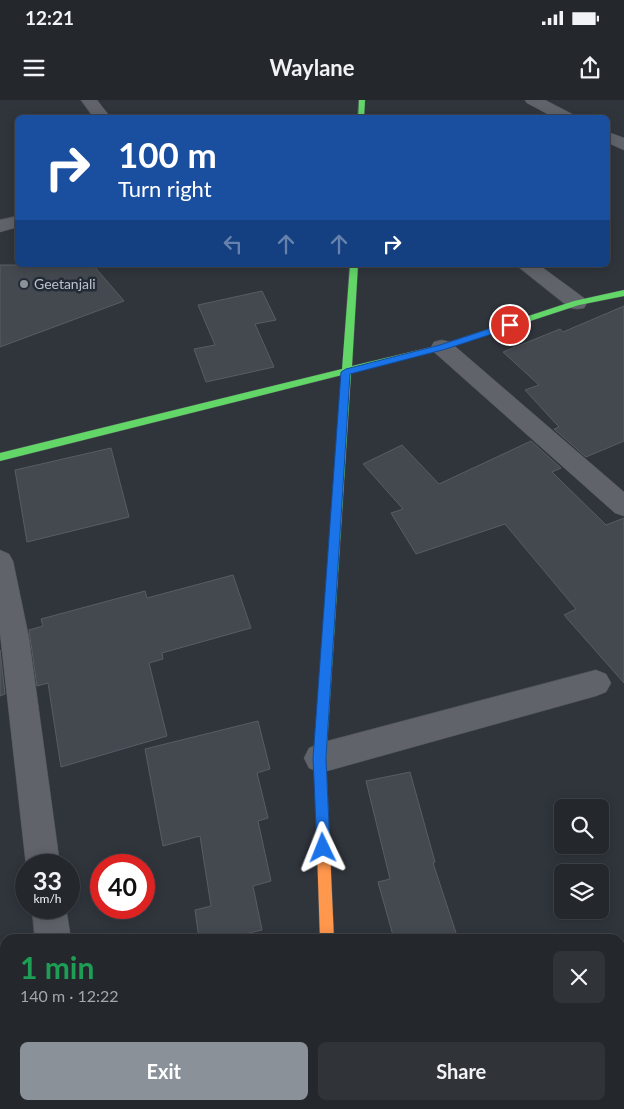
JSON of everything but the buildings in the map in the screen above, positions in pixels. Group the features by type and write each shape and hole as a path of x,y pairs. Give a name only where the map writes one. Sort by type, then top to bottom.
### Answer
{"street":[{"path":"89,100 101,115"},
{"path":"361,115 362,100"},
{"path":"533,100 562,115"},
{"path":"610,138 624,145"},
{"path":"0,226 15,222"},
{"path":"327,934 320,758 354,267"},
{"path":"529,267 577,303"},
{"path":"0,457 442,347 577,303 624,293"},
{"path":"442,347 624,506"},
{"path":"0,561 15,638 42,854"},
{"path":"320,758 596,683"},
{"path":"50,919 52,934"}],"traffic: fast":[{"path":"361,115 362,100"},
{"path":"320,761 354,267"},
{"path":"0,457 442,347 577,303 624,293"}],"traffic: slow":[{"path":"320,761 327,934"}],"place":[{"name":"Geetanjali","path":"24,284"}],"route":[{"path":"323,848 320,758 346,372 442,347 510,325"}]}
